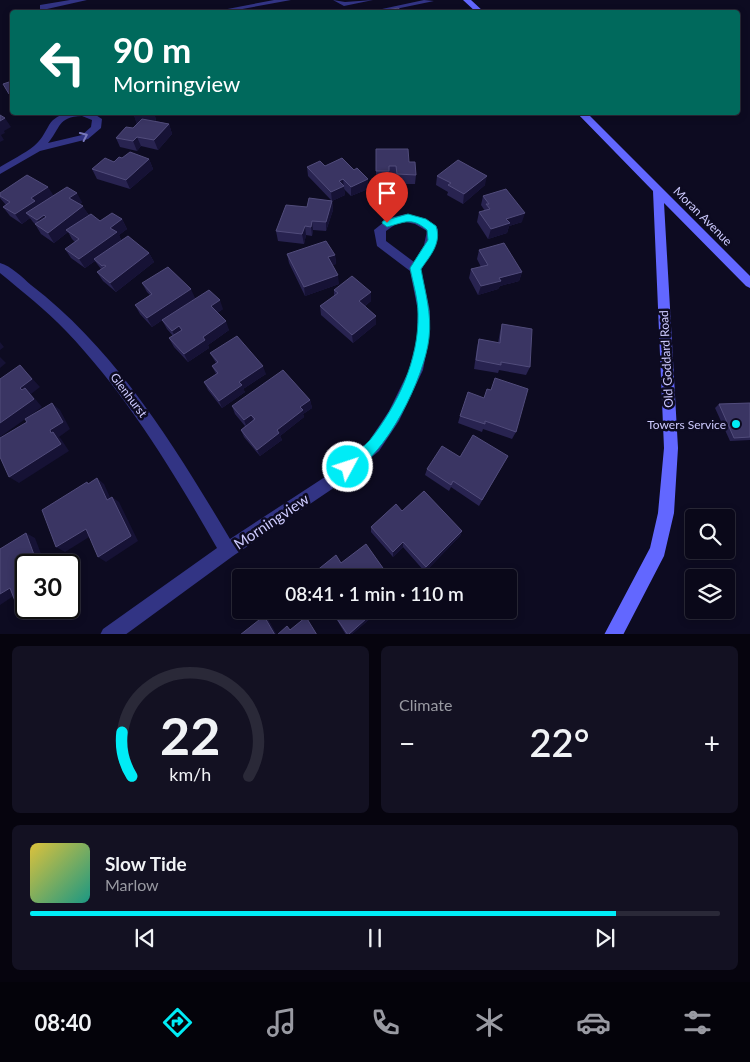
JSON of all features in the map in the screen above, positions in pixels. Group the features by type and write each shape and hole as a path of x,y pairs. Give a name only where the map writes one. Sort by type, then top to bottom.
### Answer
{"street":[{"path":"44,10 43,6 83,0"},
{"path":"228,10 287,0"},
{"path":"336,0 344,4 369,0"},
{"path":"383,10 429,0"},
{"path":"467,0 478,10"},
{"path":"404,6 408,10"},
{"path":"37,149 47,138 54,123 62,118 74,115"},
{"path":"0,171 37,149 85,137 96,128 97,119 93,116 86,115"},
{"name":"Moran Avenue","path":"583,115 750,283"},
{"name":"Old Goddard Road","path":"613,634 658,550 666,513 671,448 658,191"},
{"path":"408,217 423,221 432,229 433,240 415,268 381,243 380,230 387,223 408,217"},
{"name":"Glenhurst","path":"0,267 48,305 76,332 113,374 170,453 227,550"},
{"name":"Morningview","path":"109,634 227,550 336,478 374,446 394,416 416,370 423,338 424,311 415,268"}],"building":[{"path":"10,82 10,94 9,94 3,84"},
{"path":"142,119 169,124 154,140 137,137 133,141 116,138 126,127 133,128"},
{"path":"376,149 408,149 409,162 415,162 416,175 397,174 396,166 389,166 389,171 376,171"},
{"path":"130,152 149,159 126,180 92,169 105,158 114,162 119,157 122,158"},
{"path":"342,158 354,170 357,168 368,179 351,187 343,179 339,181 344,186 331,192 307,167 320,161 325,166"},
{"path":"458,160 487,176 464,194 448,185 451,183 437,176"},
{"path":"27,175 48,187 31,198 35,201 15,214 3,207 10,202 0,196 0,193"},
{"path":"67,187 77,193 69,198 83,206 48,233 35,224 46,217 44,215 37,220 26,213"},
{"path":"506,189 525,213 506,219 510,223 491,229 479,212 490,209 483,196"},
{"path":"309,198 332,201 326,222 312,221 311,227 305,226 302,234 276,231 286,205 307,207"},
{"path":"112,213 122,219 110,228 117,232 79,259 65,249 79,239 66,230 91,214 100,221"},
{"path":"128,236 149,253 110,283 97,272 106,266 102,266 94,259"},
{"path":"326,241 335,255 328,257 338,275 304,287 287,254"},
{"path":"504,243 522,272 499,278 501,281 481,286 471,269 488,265 479,250"},
{"path":"168,267 191,289 147,318 135,305 152,294 142,283"},
{"path":"352,276 371,292 359,301 376,316 352,335 320,306 338,293 334,290"},
{"path":"209,290 220,300 211,306 226,321 203,337 205,340 184,354 169,338 182,330 179,326 172,331 162,320"},
{"path":"502,324 532,329 530,367 501,362 501,365 476,360 479,339 500,343"},
{"path":"237,336 263,366 239,382 242,385 219,401 204,382 218,373 212,366 218,362 210,353"},
{"path":"20,365 32,379 20,388 22,390 25,388 34,399 0,423 0,379"},
{"path":"283,370 310,400 300,407 303,410 277,430 279,433 257,450 241,430 255,419 251,415 244,420 232,406"},
{"path":"495,378 528,389 516,432 485,421 485,424 460,416 468,392 484,398 487,389 491,390"},
{"path":"52,403 63,422 50,430 61,444 9,477 0,457 0,438 27,422 25,419"},
{"name":"Towers Service","path":"750,403 750,437 734,438 719,404"},
{"path":"473,435 508,456 482,500 453,481 451,485 427,469 442,446 460,457"},
{"path":"97,478 107,500 112,497 131,536 98,557 86,529 56,547 42,510 87,482 88,484"},
{"path":"424,491 462,531 426,567 403,542 393,552 371,527 396,504 402,511"},
{"path":"26,533 34,554 15,554 15,601 10,588 0,594 0,549"},
{"path":"366,544 384,569 319,569 336,555 341,563"},
{"path":"260,619 266,619 274,634 241,634"},
{"path":"304,619 307,619 316,634 278,634 287,626 290,630"},
{"path":"337,619 366,619 349,634"}],"place":[{"name":"Towers Service","path":"736,424"}],"route":[{"path":"348,467 374,446 394,416 416,370 423,338 424,311 415,268 433,240 432,229 423,221 408,217 387,223"}]}
